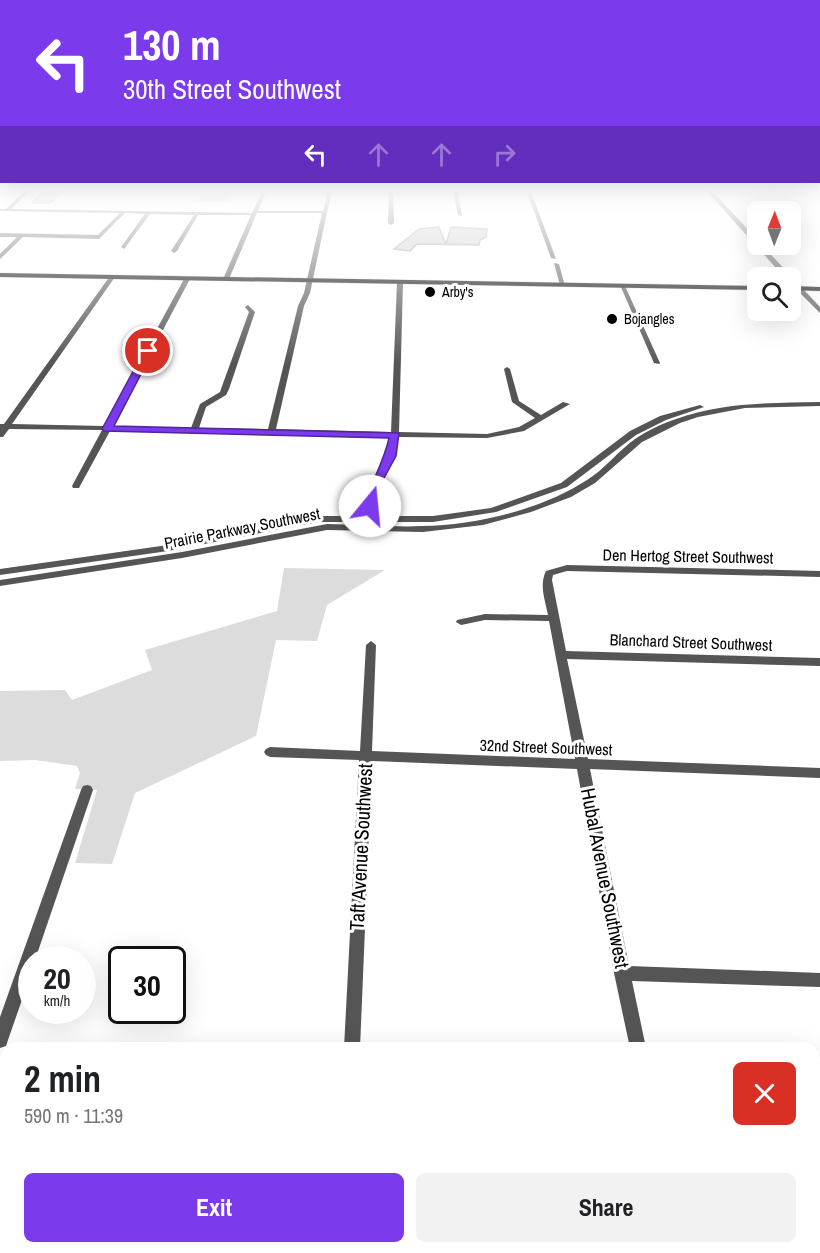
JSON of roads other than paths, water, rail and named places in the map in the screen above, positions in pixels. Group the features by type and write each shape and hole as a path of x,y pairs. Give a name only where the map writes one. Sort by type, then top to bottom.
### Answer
{"main road":[{"path":"0,275 747,288"},
{"path":"801,288 820,289"}],"street":[{"path":"174,251 176,247"},
{"path":"226,279 240,247"},
{"path":"271,432 317,247"},
{"path":"550,247 563,285"},
{"path":"768,255 780,267"},
{"path":"0,435 3,426 112,277"},
{"path":"76,486 187,279"},
{"path":"368,523 372,495 390,456 395,435 400,282"},
{"path":"622,285 657,363"},
{"path":"801,294 820,311"},
{"path":"194,431 204,405 223,393 225,389 252,312 248,307"},
{"path":"507,369 516,402 541,418"},
{"name":"Prairie Parkway Southwest","path":"0,583 182,555 303,530 451,518 493,510 564,485 626,437 663,418 717,403 760,399 820,398"},
{"path":"3,426 395,435 497,435 521,429 566,404"},
{"name":"Prairie Parkway Southwest","path":"0,572 168,548 318,519 454,527 500,518 538,506 580,488 639,440 676,421 712,411 745,406 820,404"},
{"path":"529,499 538,506"},
{"name":"Den Hertog Street Southwest","path":"555,570 567,568 820,574"},
{"name":"Hubal Avenue Southwest","path":"555,570 549,573 547,580 637,1042"},
{"path":"461,622 484,617 554,618"},
{"name":"Taft Avenue Southwest","path":"352,1042 371,645"},
{"name":"Blanchard Street Southwest","path":"561,655 820,662"},
{"name":"32nd Street Southwest","path":"270,752 820,773"},
{"path":"0,1040 87,790"},
{"path":"622,973 820,980"}],"place":[{"name":"Arby's","path":"430,292"},
{"name":"Bojangles","path":"612,319"}]}
